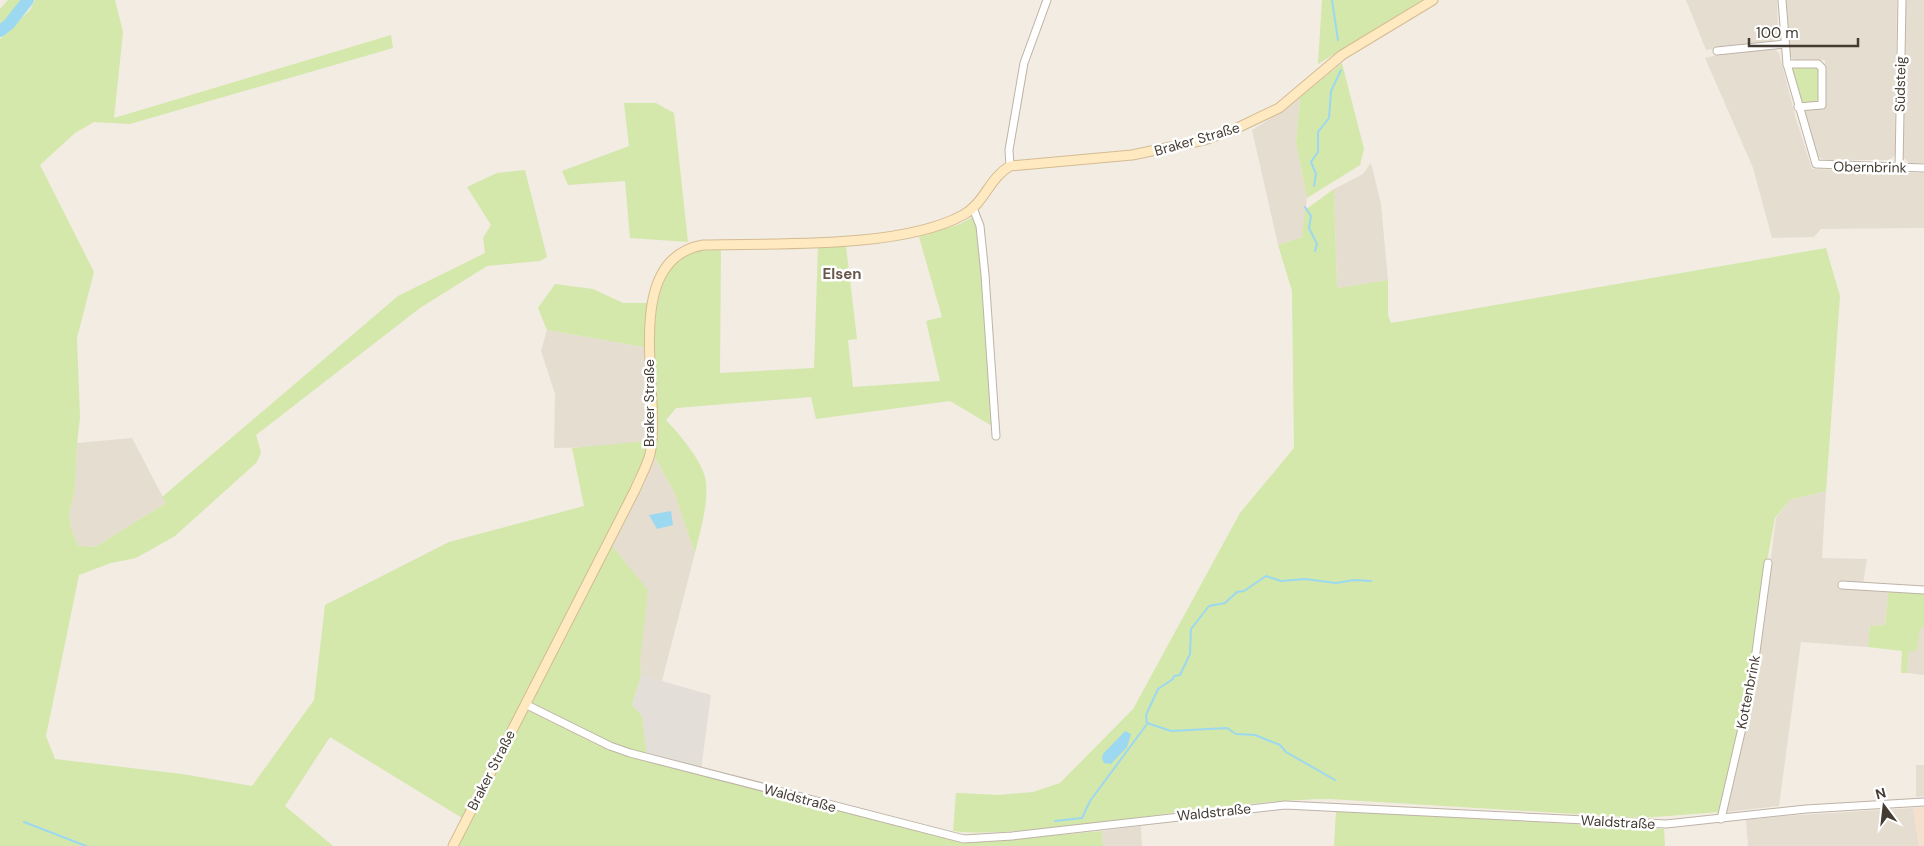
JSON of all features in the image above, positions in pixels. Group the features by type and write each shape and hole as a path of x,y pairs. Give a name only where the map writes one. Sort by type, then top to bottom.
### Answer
{"main road":[{"name":"Braker Straße","path":"453,846 635,490 650,454 651,313 663,272 673,258 689,247 703,245 814,242 886,236 946,222 974,208 998,174 1010,166 1132,155 1204,140 1233,130 1279,108 1342,55 1433,0"}],"street":[{"path":"1010,166 1009,150 1024,64 1047,0"},
{"path":"1782,0 1784,44 1787,64 1798,107 1822,105 1822,68 1818,64 1787,64"},
{"name":"Südsteig","path":"1899,168 1902,0"},
{"path":"1717,51 1784,44"},
{"name":"Obernbrink","path":"1798,107 1816,164 1924,168"},
{"path":"974,208 980,226 985,275 996,436"},
{"name":"Kottenbrink","path":"1721,819 1751,689 1768,563"},
{"path":"1842,585 1924,590"},
{"name":"Waldstraße","path":"526,704 610,746 964,839 1012,836 1285,805 1643,824 1721,819 1806,809 1924,802"}],"shaded area":[{"path":"1686,0 1777,0 1778,37 1772,43 1706,50"},
{"path":"1786,0 1897,0 1895,155 1890,160 1826,160 1818,157 1803,111 1806,108 1824,108 1825,60 1794,60 1790,56"},
{"path":"1906,0 1924,0 1924,163 1909,163 1903,157"},
{"path":"1774,49 1779,53 1796,119 1812,169 1924,173 1924,228 1821,229 1814,237 1772,238 1753,168 1705,58 1721,54"},
{"path":"1300,97 1296,143 1307,198 1302,237 1278,245 1252,130 1284,110"},
{"path":"1371,163 1381,204 1388,280 1337,288 1334,189 1363,174"},
{"path":"547,330 644,347 646,441 602,447 554,448 555,394 541,351"},
{"path":"132,438 166,503 95,547 78,546 72,531 69,514 75,490 77,443"},
{"path":"652,453 674,492 695,553 662,681 641,675 640,662 612,546 638,492"},
{"path":"1826,491 1822,558 1867,559 1863,584 1889,586 1885,625 1870,626 1868,647 1801,642 1779,806 1725,812 1759,651 1776,518 1790,500"},
{"path":"1920,628 1924,628 1924,675 1907,673 1909,651"},
{"path":"641,675 711,695 701,770 646,754 642,716 632,705"},
{"path":"1916,765 1924,765 1924,796 1916,797"},
{"path":"1924,807 1924,846 1919,846 1913,808"},
{"path":"1913,808 1919,846 1748,846 1746,820"},
{"path":"1141,826 1142,846 1103,846 1102,831"}],"green space":[{"path":"8,0 21,0 15,10 0,24 0,9"},
{"path":"35,0 115,0 123,32 114,118 391,35 393,48 130,124 94,122 75,133 40,165 94,272 77,338 80,418 75,490 69,514 72,531 78,546 95,547 166,503 162,497 398,296 485,253 483,238 491,225 467,187 497,173 525,170 547,257 540,261 487,266 420,308 256,435 261,452 257,462 175,536 136,558 111,563 79,575 46,736 55,759 182,774 252,786 314,700 325,605 449,542 584,506 572,448 646,441 647,423 655,413 654,353 657,308 662,287 669,270 684,255 700,251 721,250 720,373 814,368 818,247 846,246 857,339 848,340 853,387 940,381 926,321 942,317 919,237 960,224 973,217 978,230 992,426 950,401 816,419 811,397 676,408 666,420 699,462 705,477 705,505 695,553 674,492 653,454 612,546 648,590 640,662 641,675 632,705 642,716 647,758 969,843 1102,831 1103,846 448,846 462,818 330,737 285,806 333,846 0,846 0,39 30,10"},
{"path":"1322,0 1426,0 1318,64"},
{"path":"1342,63 1364,149 1360,165 1307,198 1296,143 1300,97"},
{"path":"1795,67 1815,67 1819,70 1818,99 1815,102 1801,102 1793,69"},
{"path":"624,103 656,103 674,113 688,242 630,238 625,181 568,185 562,171 629,146"},
{"path":"1334,189 1337,288 1388,280 1388,315 1391,323 1826,248 1840,296 1826,491 1790,500 1775,518 1748,689 1720,812 1641,818 1330,799 1228,806 1019,831 953,831 956,793 999,795 1033,792 1060,783 1133,709 1240,513 1294,448 1292,291 1278,245 1302,237 1305,210"},
{"path":"555,284 593,289 623,303 650,303 644,347 547,330 538,308"},
{"path":"1889,586 1924,588 1924,628 1920,628 1917,651 1909,651 1907,673 1901,673 1902,651 1868,647 1870,626 1885,625"},
{"path":"1336,811 1664,829 1665,846 1334,846"}],"water":[{"path":"671,511 673,525 657,529 649,515"},
{"path":"1125,731 1131,734 1127,747 1111,764 1104,763 1102,759 1103,754"}],"waterway":[{"path":"0,31 9,24 28,0"},
{"path":"1332,0 1338,40"},
{"path":"1314,186 1316,174 1311,162 1318,152 1318,132 1329,118 1331,91 1341,70"},
{"path":"1305,207 1311,216 1309,228 1317,244 1315,251"},
{"path":"1055,821 1082,818 1090,801 1147,724 1146,715 1158,689 1173,679 1174,676 1180,675 1190,654 1191,629 1209,606 1225,603 1237,592 1244,591 1266,576 1281,581 1305,579 1336,583 1354,580 1371,581"},
{"path":"1147,723 1171,731 1227,728 1236,734 1255,735 1280,745 1286,752 1335,780"},
{"path":"24,822 86,846"}],"district":[{"name":"Elsen","path":"842,274"}]}
